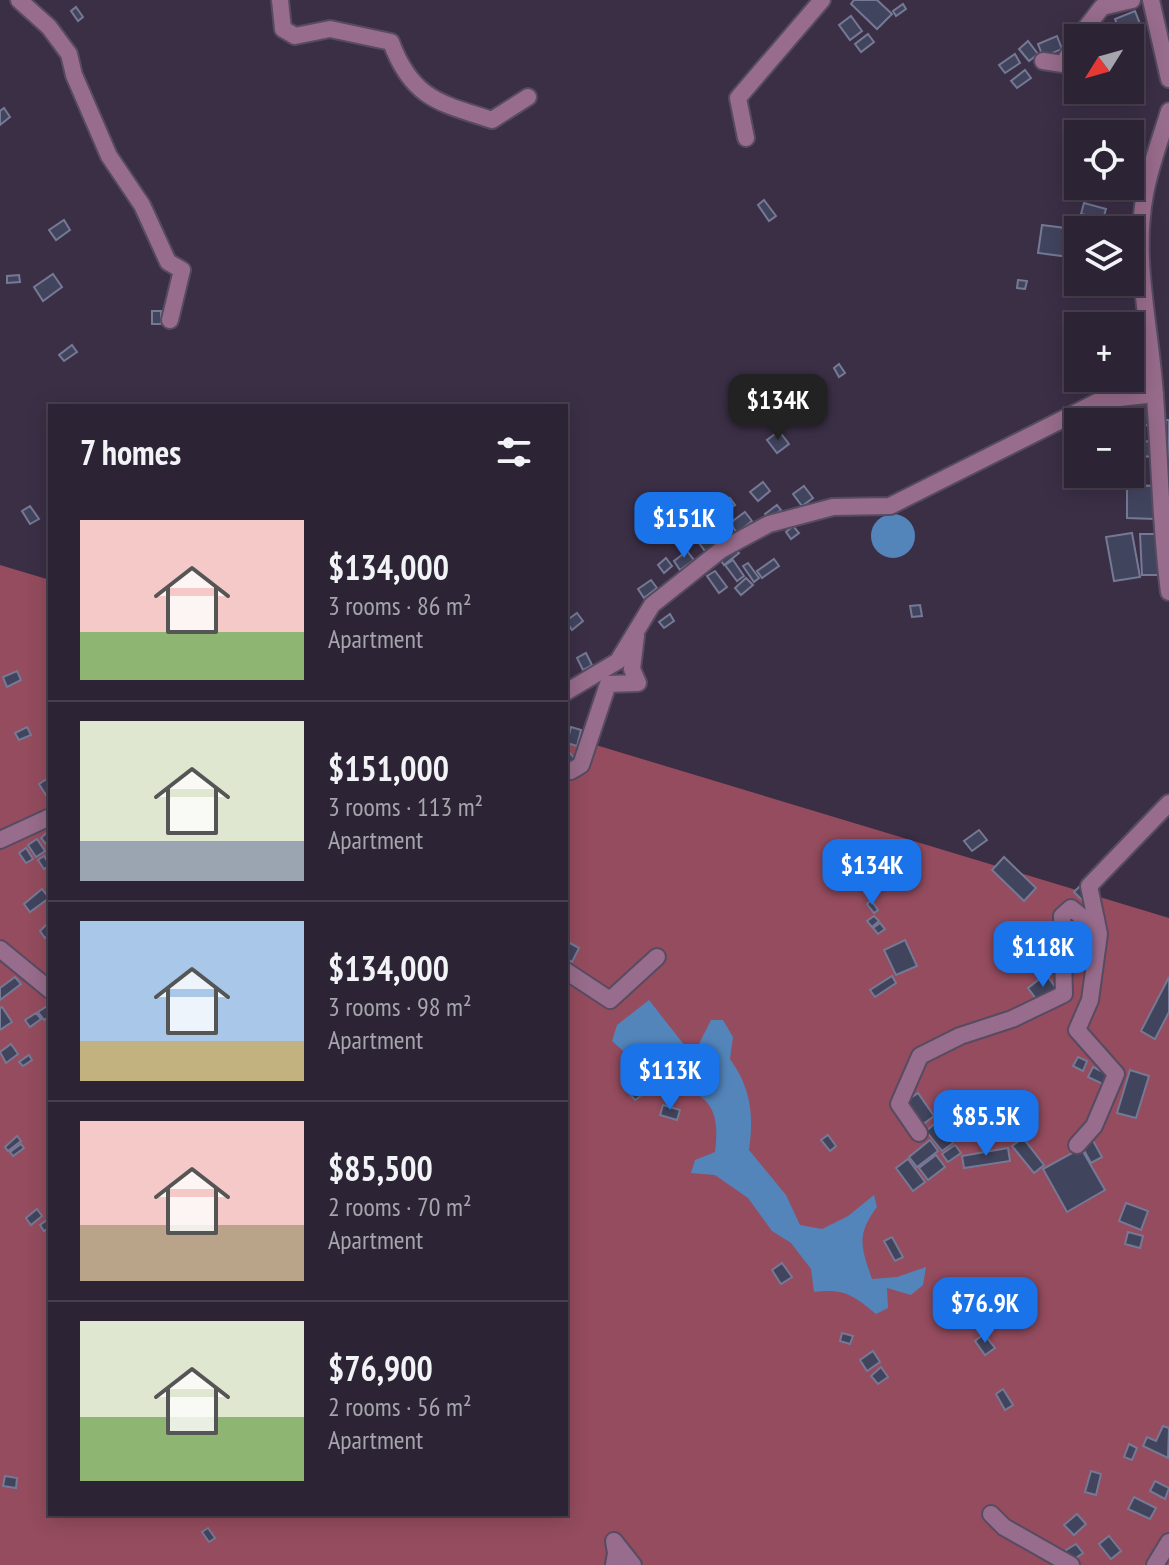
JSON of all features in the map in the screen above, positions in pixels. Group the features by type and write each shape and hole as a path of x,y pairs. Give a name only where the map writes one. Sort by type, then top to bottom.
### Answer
{"street":[{"path":"19,0 49,27 69,54 74,75 109,156 142,205 168,262 182,270 170,320"},
{"path":"280,0 283,29 295,36 330,29 391,42 401,69 421,90 442,104 492,120 528,97"},
{"path":"746,138 738,98 822,0"},
{"path":"1089,24 1102,7 1132,0"},
{"path":"1151,0 1169,79"},
{"path":"1043,61 1064,62"},
{"path":"1169,111 1145,195 1142,244 1155,394 1159,503 1169,592"},
{"path":"568,691 618,661 652,605 721,550 769,524 833,507 890,506 1101,400 1155,394"},
{"path":"568,770 581,765 608,684 638,683 632,669 636,630"},
{"path":"1077,1145 1094,1126 1116,1074 1077,1030 1090,1000 1099,934 1089,886 1169,803"},
{"path":"0,840 48,818"},
{"path":"919,1133 899,1104 920,1056 960,1036 1012,1019 1064,994 1062,916 1071,908 1087,921 1096,919"},
{"path":"0,949 48,988"},
{"path":"568,972 610,1000 657,957"},
{"path":"991,1514 1004,1527 1071,1565"},
{"path":"614,1565 614,1541 633,1565"},
{"path":"1155,1565 1169,1542"}],"shaded area":[{"path":"0,565 48,579 48,1516 568,1516 568,737 1169,918 1169,1565 0,1565"}],"water":[{"path":"893,514 908,521 915,536 908,551 893,558 878,551 871,536 878,521"},
{"path":"649,1000 685,1046 696,1050 711,1020 723,1020 733,1037 730,1059 747,1091 751,1125 749,1150 786,1195 800,1225 822,1229 848,1216 874,1195 877,1207 866,1226 862,1242 872,1279 897,1277 926,1267 923,1285 911,1295 887,1288 888,1308 876,1314 841,1292 814,1292 811,1269 791,1243 772,1231 748,1198 715,1175 691,1173 695,1160 715,1152 716,1125 707,1102 689,1091 671,1087 612,1041 617,1025"}],"building":[{"path":"854,0 877,0 892,14 877,29 851,4"},
{"path":"903,4 906,9 896,16 893,11"},
{"path":"76,7 83,17 78,21 71,11"},
{"path":"1135,11 1140,24 1117,24 1115,19"},
{"path":"851,16 862,31 850,40 839,25"},
{"path":"868,34 874,42 861,52 855,44"},
{"path":"1057,36 1062,49 1043,57 1038,44"},
{"path":"1028,41 1038,54 1029,61 1019,49"},
{"path":"1015,54 1020,63 1005,73 999,65"},
{"path":"1025,70 1031,78 1017,88 1011,81"},
{"path":"4,108 10,117 0,125 0,111"},
{"path":"764,200 776,216 769,221 758,205"},
{"path":"1084,203 1106,209 1104,216 1081,214"},
{"path":"64,220 70,230 56,240 49,230"},
{"path":"1042,225 1064,228 1064,256 1038,253"},
{"path":"53,274 62,287 43,301 34,287"},
{"path":"19,275 20,282 7,283 7,276"},
{"path":"1018,280 1027,281 1025,289 1017,288"},
{"path":"152,311 161,311 161,324 152,324"},
{"path":"72,345 77,352 64,361 59,355"},
{"path":"839,364 845,373 839,377 834,368"},
{"path":"802,385 811,398 803,403 794,390"},
{"path":"1148,402 1149,425 1144,425 1144,408 1130,408 1130,403"},
{"path":"1166,420 1169,420 1169,459 1166,459"},
{"path":"779,431 789,444 777,453 767,440"},
{"path":"1144,441 1153,442 1153,457 1144,456"},
{"path":"763,482 770,491 758,501 750,492"},
{"path":"804,486 813,498 802,506 793,494"},
{"path":"1156,486 1155,519 1127,518 1127,488"},
{"path":"730,498 735,505 716,518 711,511"},
{"path":"777,505 781,510 769,519 765,514"},
{"path":"30,506 39,519 30,524 22,511"},
{"path":"745,512 752,521 737,533 730,523"},
{"path":"793,526 799,533 791,539 786,532"},
{"path":"713,533 719,541 705,551 699,543"},
{"path":"1132,533 1140,577 1114,581 1106,537"},
{"path":"1140,534 1157,534 1159,575 1142,575"},
{"path":"733,546 739,553 724,565 719,558"},
{"path":"687,551 694,560 680,570 674,561"},
{"path":"666,558 672,566 664,573 658,565"},
{"path":"774,559 779,566 762,578 757,571"},
{"path":"733,560 744,576 737,581 725,565"},
{"path":"748,563 759,578 754,582 743,566"},
{"path":"715,571 727,587 719,593 707,576"},
{"path":"746,578 753,585 741,595 735,588"},
{"path":"651,580 657,588 644,598 638,589"},
{"path":"920,605 922,616 912,617 910,606"},
{"path":"577,613 583,621 572,630 568,620"},
{"path":"670,614 674,621 664,628 659,622"},
{"path":"586,653 592,665 583,670 577,658"},
{"path":"17,671 21,680 7,687 3,677"},
{"path":"27,727 31,735 19,740 15,733"},
{"path":"571,727 581,730 577,746 568,743"},
{"path":"568,751 577,762 570,767 568,764"},
{"path":"48,778 48,794 46,795 39,784"},
{"path":"979,830 987,840 972,851 964,841"},
{"path":"48,832 48,842 41,838"},
{"path":"37,839 45,851 36,857 28,845"},
{"path":"26,848 33,859 26,863 19,853"},
{"path":"44,856 48,867 44,869 38,860"},
{"path":"1004,857 1036,888 1024,901 992,870"},
{"path":"1081,885 1090,895 1083,901 1074,892"},
{"path":"42,889 48,897 30,912 24,904"},
{"path":"871,900 878,910 874,913 867,904"},
{"path":"874,916 879,921 872,927 867,921"},
{"path":"880,923 885,929 878,934 873,928"},
{"path":"47,924 48,936 45,938 40,931"},
{"path":"905,940 917,966 896,975 884,950"},
{"path":"568,942 579,948 572,962 568,960"},
{"path":"1046,974 1058,991 1040,1004 1028,988"},
{"path":"892,976 896,983 875,997 870,990"},
{"path":"15,977 21,984 0,1000 0,988"},
{"path":"1169,977 1169,1012 1155,1039 1141,1031"},
{"path":"48,1006 48,1017 44,1020 38,1012"},
{"path":"0,1008 12,1022 0,1030"},
{"path":"36,1013 41,1019 30,1027 25,1020"},
{"path":"11,1044 18,1054 6,1063 0,1052"},
{"path":"29,1055 32,1060 23,1066 19,1062"},
{"path":"1078,1057 1087,1061 1083,1071 1073,1066"},
{"path":"1093,1067 1111,1076 1107,1086 1088,1077"},
{"path":"1130,1070 1149,1076 1136,1118 1117,1113"},
{"path":"631,1081 642,1095 635,1100 624,1087"},
{"path":"918,1093 934,1116 922,1125 905,1102"},
{"path":"663,1105 680,1110 677,1120 660,1115"},
{"path":"937,1122 953,1143 942,1151 926,1131"},
{"path":"828,1135 836,1146 830,1151 821,1140"},
{"path":"17,1136 21,1141 8,1151 5,1147"},
{"path":"1091,1137 1102,1157 1091,1163 1080,1143"},
{"path":"1023,1138 1044,1165 1034,1173 1012,1146"},
{"path":"930,1140 938,1151 917,1167 909,1157"},
{"path":"21,1144 24,1148 13,1156 10,1152"},
{"path":"955,1145 961,1153 948,1162 942,1154"},
{"path":"1008,1148 1010,1161 964,1168 962,1156"},
{"path":"1081,1148 1105,1190 1067,1212 1043,1169"},
{"path":"936,1155 945,1167 928,1180 919,1168"},
{"path":"908,1159 925,1182 913,1191 896,1168"},
{"path":"1126,1203 1148,1211 1141,1230 1119,1221"},
{"path":"37,1209 42,1216 31,1225 26,1218"},
{"path":"48,1219 48,1228 44,1231 40,1225"},
{"path":"1128,1232 1143,1236 1140,1248 1125,1244"},
{"path":"892,1237 903,1257 895,1261 884,1241"},
{"path":"782,1263 792,1277 781,1284 772,1270"},
{"path":"842,1333 853,1336 850,1344 840,1341"},
{"path":"984,1334 995,1348 985,1355 975,1341"},
{"path":"873,1351 880,1362 867,1371 860,1360"},
{"path":"881,1367 888,1377 878,1384 871,1376"},
{"path":"1003,1389 1013,1405 1005,1410 996,1394"},
{"path":"1163,1426 1169,1428 1168,1458 1143,1446 1147,1437 1156,1441"},
{"path":"1129,1444 1137,1448 1132,1460 1124,1457"},
{"path":"1091,1471 1101,1474 1096,1495 1085,1492"},
{"path":"5,1476 17,1478 16,1488 3,1486"},
{"path":"1155,1481 1169,1488 1165,1499 1150,1491"},
{"path":"1134,1497 1156,1508 1150,1519 1128,1509"},
{"path":"1077,1514 1086,1524 1074,1535 1064,1525"},
{"path":"208,1528 215,1538 209,1542 202,1532"},
{"path":"1109,1536 1121,1551 1111,1559 1099,1544"},
{"path":"1076,1544 1083,1553 1070,1562 1063,1552"}]}
